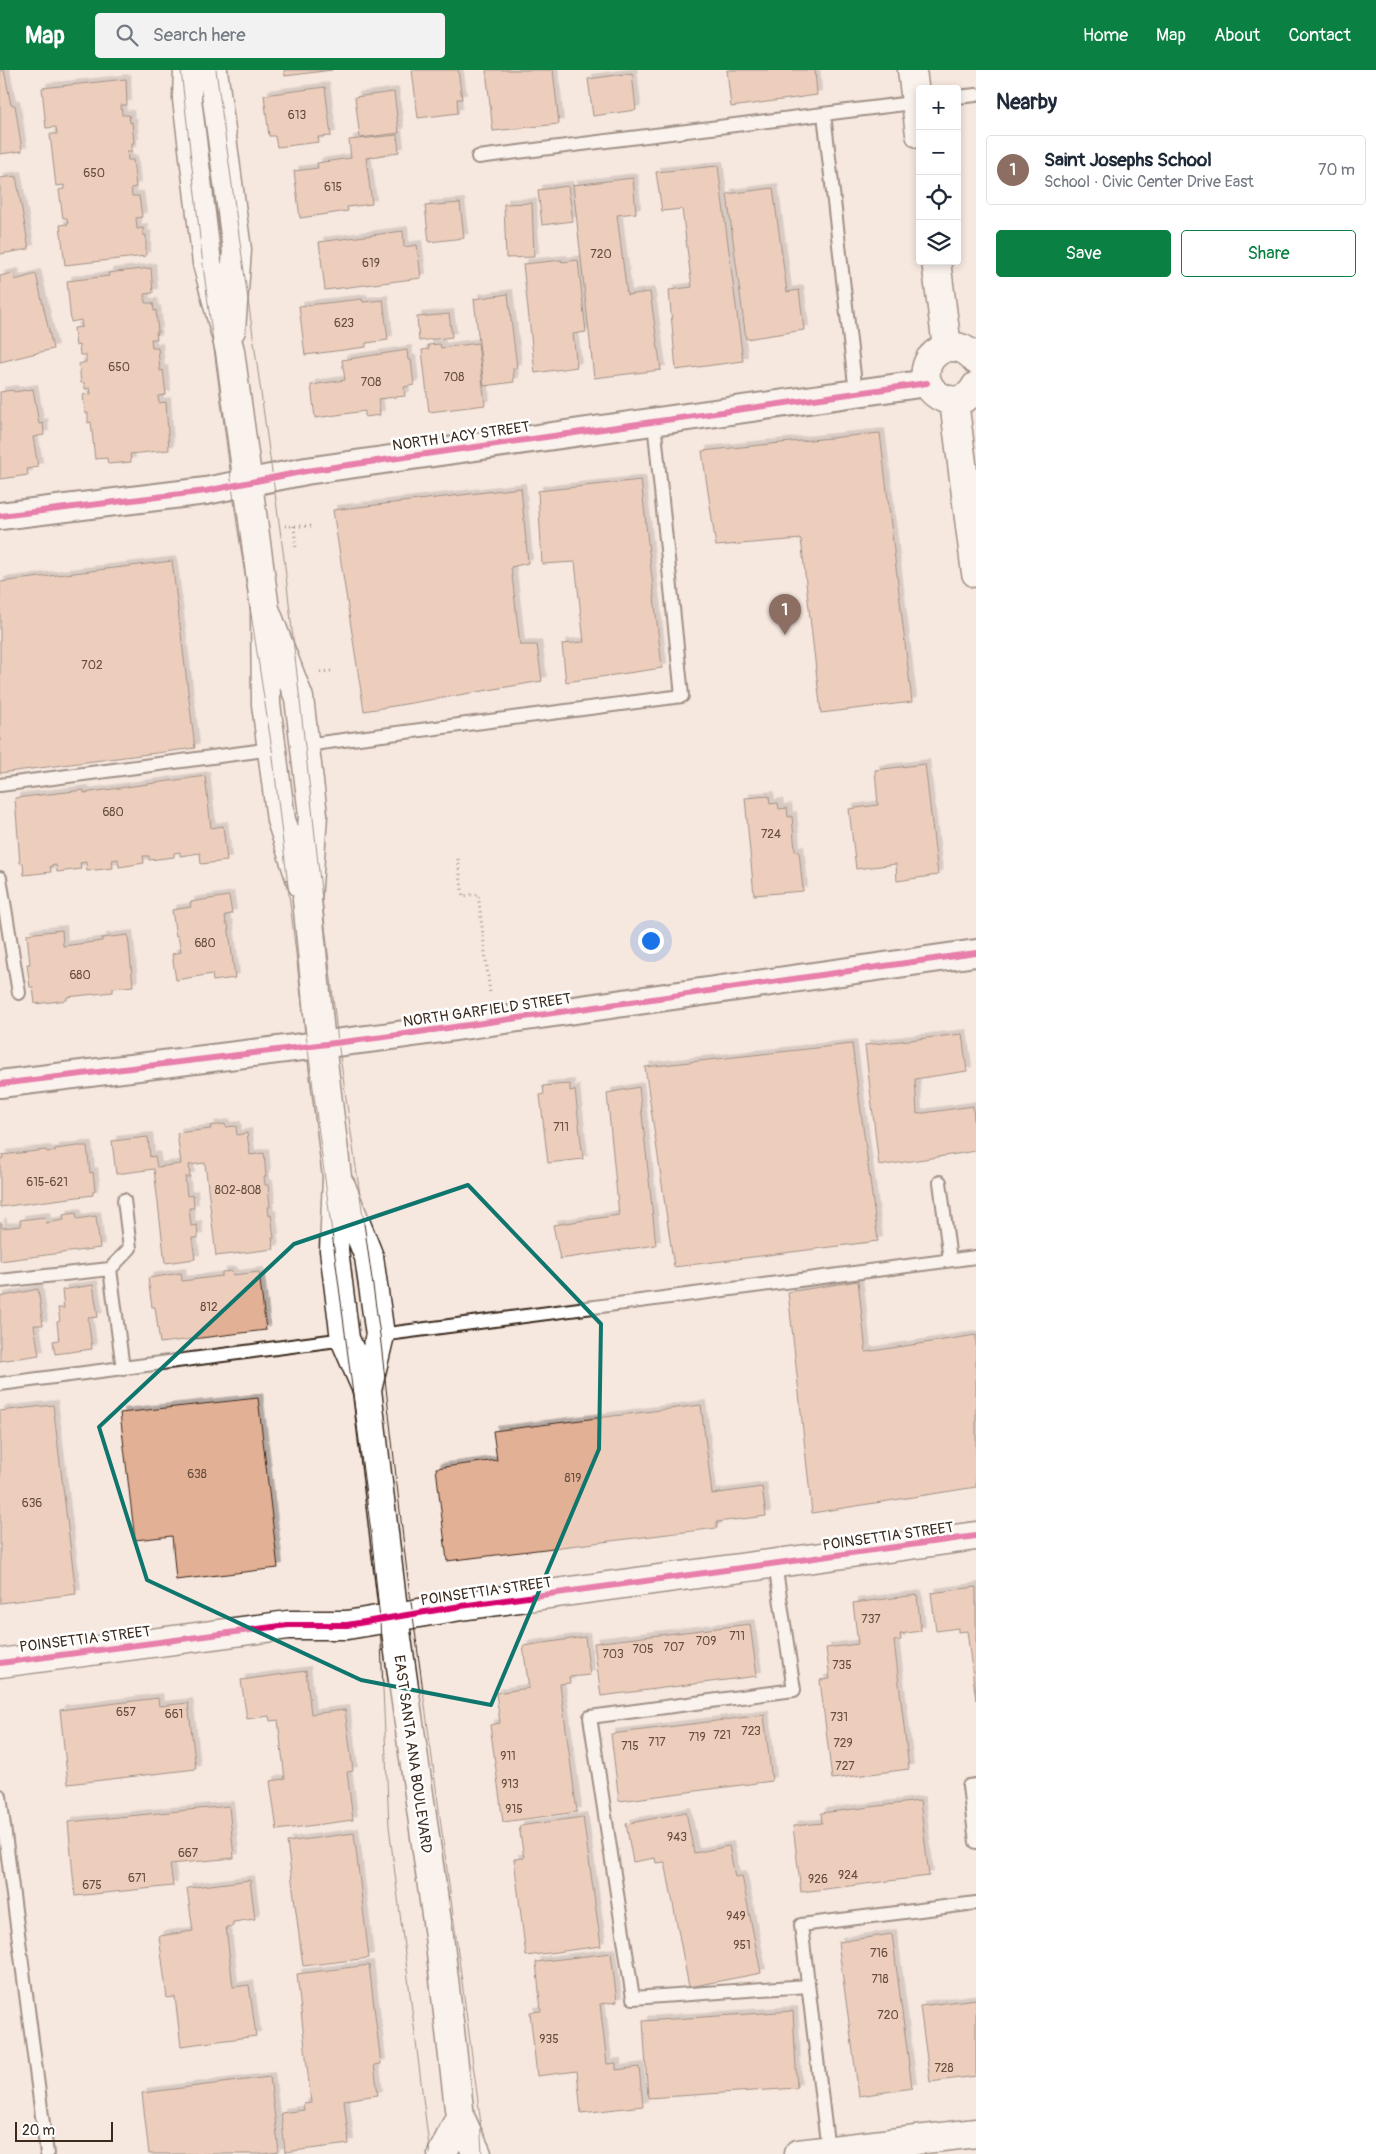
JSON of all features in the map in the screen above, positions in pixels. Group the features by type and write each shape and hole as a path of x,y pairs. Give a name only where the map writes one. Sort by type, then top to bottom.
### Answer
{"main road":[{"name":"EAST SANTA ANA BOULEVARD","path":"188,70 187,99 207,263 230,351 265,609 266,704 281,820 307,900"},
{"name":"EAST SANTA ANA BOULEVARD","path":"212,70 237,250 230,351"},
{"path":"912,70 916,91"},
{"path":"937,265 947,347"},
{"path":"976,360 968,351 958,347 947,347 932,357 926,374 927,383 933,393 942,399 965,394 976,573"},
{"name":"EAST SANTA ANA BOULEVARD","path":"265,609 299,698 312,815 307,900 321,1044 338,1177 334,1250 345,1339 367,1390 394,1617 439,1936 460,2117 477,2154"},
{"name":"EAST SANTA ANA BOULEVARD","path":"338,1177 369,1257 380,1335 367,1390"},
{"name":"POINSETTIA STREET","path":"0,1663 288,1625 341,1626 461,1606 976,1536"},
{"path":"442,2154 460,2117"},
{"path":"798,2154 976,2133"}],"street":[{"name":"NORTH LACY STREET","path":"0,516 206,491 306,471 927,383"},
{"name":"NORTH GARFIELD STREET","path":"0,1084 494,1021 976,953"}],"lane":[{"path":"961,97 976,95"},
{"path":"478,156 916,102"},
{"path":"824,114 856,392"},
{"path":"305,745 682,696 654,422"},
{"path":"0,785 272,749"},
{"path":"0,878 18,993"},
{"path":"940,1182 950,1260"},
{"path":"0,1281 110,1269 130,1248 124,1200"},
{"path":"380,1335 976,1257"},
{"path":"110,1269 123,1369"},
{"path":"0,1384 345,1339"},
{"path":"775,1564 794,1690 590,1718 633,1998 808,1986"},
{"path":"976,1785 969,1786 976,1842"},
{"path":"0,1796 47,2154"},
{"path":"828,2151 801,1925 976,1903"}],"path":[{"path":"285,526 311,526"},
{"path":"294,526 296,550"},
{"path":"458,859 463,896 478,894 494,1021"}],"highlighted area":[{"path":"468,1185 601,1324 599,1449 491,1705 361,1680 147,1580 99,1427 294,1244"}],"building":[{"path":"0,70 4,70 11,105 15,105 22,151 0,154"},
{"path":"284,70 332,70 285,76"},
{"path":"412,70 458,70 462,99 457,99 458,113 418,118"},
{"path":"486,70 553,70 559,124 493,131"},
{"path":"727,70 815,70 817,95 731,107"},
{"path":"632,73 636,110 593,116 588,79"},
{"path":"126,79 127,105 121,105 122,115 129,115 130,123 132,122 134,143 132,143 132,151 127,151 128,160 133,160 136,187 131,188 132,196 139,196 142,217 136,218 137,229 143,228 143,235 146,235 146,256 65,265 60,225 68,224 67,218 63,218 59,190 64,189 64,185 56,186 50,134 57,134 56,127 46,128 42,88"},
{"path":"325,87 331,136 318,137 319,142 277,147 275,136 269,136 264,95"},
{"path":"394,92 399,133 360,138 355,97"},
{"path":"397,135 399,152 366,158 372,204 347,207 348,211 300,218 294,171 318,168 317,163 351,158 349,140"},
{"path":"718,166 743,361 676,370 669,290 692,287 682,209 662,211 656,172"},
{"path":"16,176 29,249 0,254 0,178"},
{"path":"633,178 636,213 617,215 627,295 650,292 661,370 594,378 573,185"},
{"path":"568,186 573,221 542,225 538,190"},
{"path":"773,188 787,292 799,290 804,330 746,339 727,194"},
{"path":"460,203 464,238 429,242 425,206"},
{"path":"532,203 534,257 506,258 504,204"},
{"path":"403,231 404,247 417,245 421,278 325,290 319,242"},
{"path":"562,260 562,262 578,260 586,332 573,334 577,367 535,373 523,264"},
{"path":"151,268 153,293 145,294 145,303 153,303 154,311 156,310 157,339 151,339 152,348 158,348 160,371 163,370 166,395 158,396 159,403 166,402 169,450 130,454 131,462 108,464 107,458 95,459 91,422 88,423 88,413 85,413 83,395 91,394 90,388 85,389 85,383 81,383 79,364 86,362 86,355 80,355 79,345 76,346 74,328 82,327 81,320 71,322 67,281 109,276 108,273"},
{"path":"14,273 15,280 36,274 53,349 0,362 0,276"},
{"path":"508,294 517,368 513,368 514,382 484,386 474,299"},
{"path":"362,299 363,302 383,300 388,340 366,343 366,347 305,355 299,306"},
{"path":"449,314 452,337 419,341 417,317"},
{"path":"478,343 485,405 429,412 422,350 429,349 428,345 440,344 441,348"},
{"path":"407,350 408,360 411,360 414,385 404,387 405,396 378,399 380,415 365,417 365,411 315,418 311,385 345,380 342,360"},
{"path":"33,389 39,424 43,423 44,435 33,437 38,467 27,469 28,475 0,479 0,392"},
{"path":"880,433 912,702 821,713 801,539 716,546 702,451"},
{"path":"641,480 662,668 566,682 562,644 584,642 575,562 542,564 538,491"},
{"path":"521,488 528,563 511,567 520,645 537,645 542,681 364,711 333,510"},
{"path":"172,561 195,748 0,773 0,582"},
{"path":"925,764 938,875 897,881 896,864 856,869 849,809 878,805 875,770"},
{"path":"205,776 211,828 223,826 227,861 201,864 200,853 180,856 180,852 174,853 174,857 149,860 149,856 143,856 144,863 119,867 118,859 112,860 113,868 87,871 86,862 80,863 81,869 57,872 56,865 50,866 51,872 24,875 23,863 20,863 15,798 84,790 84,793"},
{"path":"769,796 770,804 778,803 779,809 787,808 788,817 792,816 795,851 799,851 803,891 754,895 745,798"},
{"path":"229,896 232,914 225,915 226,924 228,924 235,978 213,981 212,974 176,980 172,954 181,952 178,936 176,936 172,910 191,907 190,902"},
{"path":"62,930 63,946 102,941 102,938 128,935 133,986 113,988 113,992 67,997 67,1000 35,1004 33,987 30,987 27,964 30,964 27,934"},
{"path":"962,1034 967,1071 915,1079 917,1114 973,1106 976,1151 879,1166 865,1045"},
{"path":"852,1044 878,1241 674,1267 645,1067"},
{"path":"570,1084 570,1091 575,1090 583,1159 548,1163 540,1095 544,1094 543,1086"},
{"path":"639,1087 656,1245 560,1259 553,1225 619,1215 607,1093"},
{"path":"225,1124 226,1127 236,1126 237,1135 247,1133 250,1155 264,1153 266,1176 264,1177 265,1185 268,1185 270,1207 268,1207 269,1216 271,1215 274,1249 216,1256 205,1163 189,1165 190,1177 185,1177 187,1196 193,1195 194,1208 189,1208 191,1226 197,1225 198,1238 192,1238 195,1259 165,1263 154,1169 116,1174 112,1141 148,1137 150,1157 155,1156 157,1167 181,1164 177,1133 211,1129 210,1126"},
{"path":"87,1146 90,1173 93,1172 95,1190 93,1195 0,1207 0,1159 3,1158 2,1155 46,1150 47,1152"},
{"path":"76,1213 77,1219 96,1216 100,1248 0,1261 0,1223 2,1223 2,1228 21,1226 20,1220 45,1217 46,1223 64,1220 63,1215"},
{"path":"232,1271 233,1275 259,1272 266,1330 160,1343 155,1307 152,1307 148,1278 181,1273 182,1281 222,1276 222,1272"},
{"path":"858,1281 866,1352 976,1335 976,1487 812,1513 788,1292"},
{"path":"93,1285 98,1317 88,1318 92,1349 55,1354 53,1341 59,1340 57,1322 60,1321 58,1308 64,1308 62,1290"},
{"path":"38,1289 43,1325 34,1325 39,1355 0,1361 0,1297"},
{"path":"258,1398 278,1568 176,1580 172,1536 135,1540 120,1413"},
{"path":"53,1405 76,1594 0,1603 0,1411"},
{"path":"701,1405 712,1494 762,1487 766,1516 717,1522 717,1528 447,1561 436,1468 497,1460 493,1431"},
{"path":"976,1587 976,1700 967,1631 958,1632 958,1628 936,1631 931,1593"},
{"path":"917,1595 921,1631 900,1634 901,1640 894,1641 909,1769 832,1779 820,1680 830,1679 826,1648 858,1644 853,1603"},
{"path":"750,1624 757,1676 601,1696 594,1643"},
{"path":"585,1637 590,1675 569,1677 570,1683 560,1684 577,1812 503,1822 490,1725 500,1723 496,1693 529,1688 523,1646"},
{"path":"306,1671 311,1714 345,1710 353,1771 347,1772 353,1820 277,1830 270,1781 285,1779 278,1720 270,1721 269,1716 247,1719 241,1680"},
{"path":"158,1698 159,1706 188,1703 196,1769 68,1784 60,1710"},
{"path":"764,1715 772,1781 619,1801 611,1734"},
{"path":"920,1801 929,1876 801,1892 793,1826 822,1823 821,1813"},
{"path":"229,1806 234,1858 170,1864 173,1886 75,1896 68,1822"},
{"path":"686,1812 694,1853 729,1846 735,1877 742,1876 761,1973 689,1987 665,1862 656,1863 655,1858 633,1862 626,1824"},
{"path":"583,1817 601,1946 526,1956 514,1859 524,1858 519,1826"},
{"path":"354,1833 369,1958 303,1966 287,1842"},
{"path":"250,1880 255,1919 233,1922 233,1926 226,1927 233,1987 249,1985 256,2036 181,2046 175,1997 167,1998 159,1936 193,1931 187,1888"},
{"path":"892,1934 912,2088 859,2096 838,1942"},
{"path":"611,1953 617,2002 600,2004 607,2064 616,2063 616,2070 639,2067 643,2106 581,2113 577,2071 537,2076 530,2012 541,2011 536,1962"},
{"path":"369,1965 381,2064 374,2065 378,2095 344,2100 349,2144 285,2152 281,2113 304,2110 303,2104 311,2103 297,1974"},
{"path":"976,1999 976,2076 930,2082 920,2006"},
{"path":"793,2011 797,2088 648,2098 643,2021"},
{"path":"270,2077 279,2152 263,2154 149,2154 142,2093"}],"tram line":[{"path":"181,70 203,265 237,524 272,749 300,988 371,1532 380,1620 389,1826 430,2154"},
{"path":"216,70 284,558 338,1042 380,1335 406,1564 480,2116 482,2154"}],"cycle path":[{"path":"0,516 206,491 306,471 927,383"},
{"path":"0,1084 384,1037 976,953"},
{"path":"0,1663 288,1625 347,1625 461,1606 976,1536"}],"place":[{"name":"Saint Josephs School","path":"785,635"}]}
